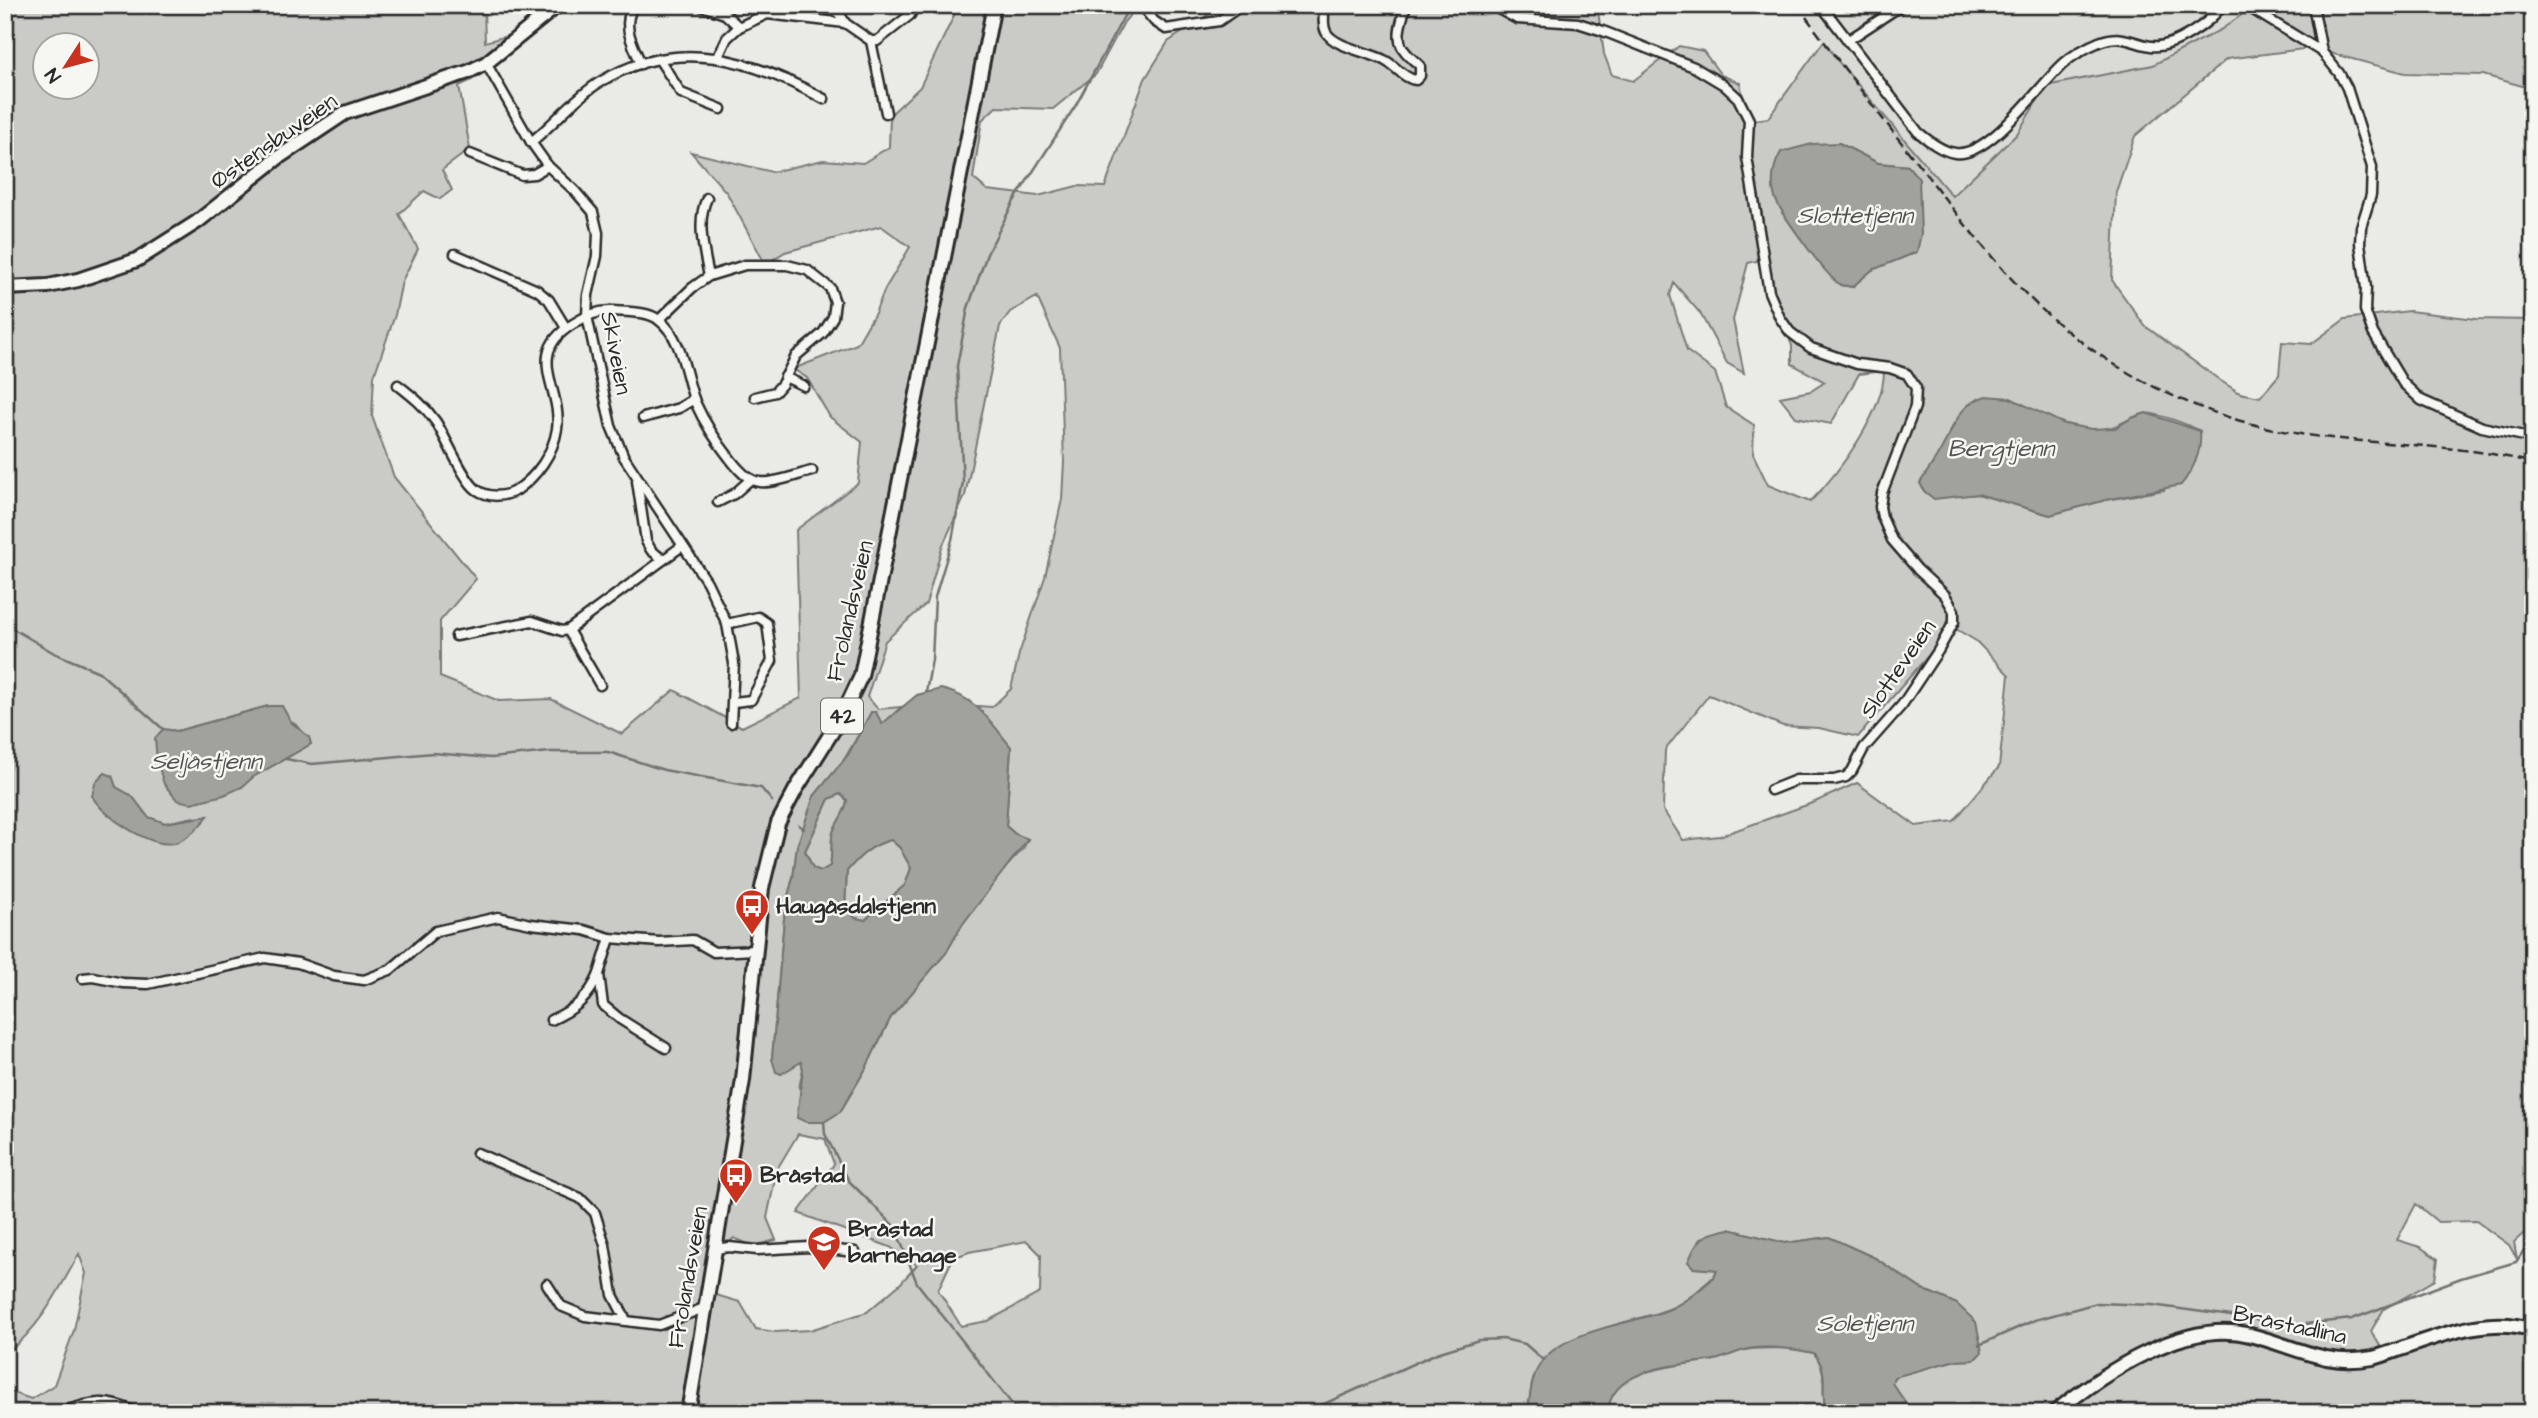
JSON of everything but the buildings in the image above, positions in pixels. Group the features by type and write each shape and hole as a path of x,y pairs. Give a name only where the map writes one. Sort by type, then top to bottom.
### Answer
{"main road":[{"name":"Østensbuveien","path":"5,288 48,286 78,280 137,260 197,222 288,151 345,113 468,72 486,62 558,5"},
{"name":"Frolandsveien","path":"688,1413 743,1080 762,888 778,823 842,716 861,676 993,7"},
{"name":"Bråstadlina","path":"2054,1413 2091,1385 2136,1359 2172,1342 2202,1333 2225,1331 2249,1334 2307,1355 2341,1360 2374,1357 2471,1328 2507,1325 2533,1330"}],"street":[{"path":"531,5 541,20"},
{"path":"699,5 725,14 739,27"},
{"path":"815,5 836,10 845,23 871,41 877,41 910,15 915,5"},
{"path":"1141,5 1154,21 1166,29 1219,21 1242,5"},
{"path":"1325,5 1323,23 1326,34 1336,42 1385,60 1409,79 1416,80 1420,76 1420,66 1404,51 1400,42 1406,5"},
{"name":"Slotteveien","path":"1490,5 1517,19 1578,23 1603,31 1694,67 1724,85 1738,98 1749,120 1747,157 1769,292 1780,318 1790,332 1811,348 1857,364 1890,368 1907,374 1916,388 1915,407 1882,494 1881,517 1892,540 1945,595 1954,611 1954,622 1902,705 1864,748 1846,777 1834,780 1796,780 1771,790"},
{"path":"1821,5 1918,132 1933,145 1953,153 1967,153 2009,123 2064,64 2085,48 2102,41 2129,38 2149,46 2164,47 2214,16 2222,5"},
{"path":"1847,41 1902,5"},
{"path":"2245,5 2322,52 2347,88 2372,167 2371,195 2361,227 2360,243 2366,288 2365,310 2373,333 2403,383 2421,400 2482,427 2533,438"},
{"path":"2314,5 2322,52"},
{"path":"634,6 627,18 628,29 641,64"},
{"path":"718,57 727,38 739,27 766,14 845,23"},
{"path":"871,41 886,113"},
{"path":"531,142 583,94 603,80 659,59 702,54 718,57 770,72 824,99"},
{"path":"659,59 681,93 721,109"},
{"name":"Skiveien","path":"486,62 531,142 548,166 593,212 598,233 597,256 587,295 587,316 611,426 624,457 707,582 727,624 734,663 731,723"},
{"path":"470,154 522,175 534,174 548,166"},
{"path":"707,198 703,207 702,224 709,276"},
{"path":"455,254 537,290 549,300 566,328"},
{"path":"659,320 692,288 709,276 745,265 787,265 807,270 830,288 835,302 833,317 823,334 796,356 775,391 755,397"},
{"path":"398,385 424,405 476,489 492,496 509,495 528,482 542,466 552,446 557,428 547,369 548,353 556,338 566,328 603,310 634,313 659,320 669,331 710,434 738,470 751,480 762,483 812,471"},
{"path":"785,377 804,386"},
{"path":"643,418 679,408 694,399"},
{"path":"637,478 646,541 651,550 663,560"},
{"path":"718,502 734,494 751,480"},
{"path":"456,636 533,621 562,631 568,630 682,546"},
{"path":"727,624 764,618 772,657 751,700 734,702"},
{"path":"568,630 600,685"},
{"path":"83,978 148,984 265,958 298,963 334,976 364,980 390,970 436,931 498,917 584,930 610,938 659,942 693,940 714,952 756,950"},
{"path":"551,1020 579,1005 588,995 599,974 610,938"},
{"path":"599,974 603,1005 666,1048"},
{"path":"477,1153 580,1198 596,1213 605,1245 613,1295 626,1320"},
{"path":"715,1249 809,1247 855,1252"},
{"path":"547,1284 561,1306 585,1316 659,1325 704,1308"},
{"path":"61,1413 87,1403 100,1402 117,1404 138,1413"}],"shaded area":[{"path":"5,5 484,5 485,42 514,34 492,66 478,77 459,86 470,149 442,170 452,190 440,199 424,191 399,214 418,249 402,281 395,315 374,376 372,416 394,477 476,579 440,621 440,677 499,701 551,699 622,734 674,690 742,727 801,698 796,530 858,483 862,442 830,417 807,378 793,369 857,344 910,247 881,226 785,252 767,263 727,193 691,152 772,172 823,160 863,163 889,147 890,115 920,87 959,5 1132,5 1134,10 1124,22 1096,74 1053,109 996,107 982,120 973,178 987,190 1038,196 1077,186 1105,187 1145,79 1168,42 1222,5 1605,5 1598,11 1604,54 1612,75 1633,81 1679,46 1703,51 1721,75 1740,83 1748,121 1768,118 1824,41 1952,196 2017,134 2046,86 2153,65 2222,29 2247,11 2244,5 2533,5 2533,89 2483,75 2405,73 2311,48 2227,59 2135,136 2116,192 2112,280 2145,326 2240,393 2260,397 2279,375 2282,342 2311,344 2345,319 2409,311 2476,319 2533,320 2533,1225 2514,1242 2517,1259 2509,1245 2476,1221 2438,1222 2416,1204 2397,1240 2420,1247 2438,1259 2435,1280 2384,1309 2371,1331 2382,1349 2439,1336 2498,1328 2533,1334 2533,1368 2527,1390 2532,1413 1910,1413 1891,1383 1894,1377 1952,1361 1974,1360 1981,1352 1957,1304 1920,1288 1875,1258 1829,1237 1785,1243 1729,1229 1694,1268 1717,1269 1715,1274 1688,1299 1655,1314 1583,1335 1552,1352 1535,1374 1528,1413 5,1413 5,1390 31,1399 54,1385 74,1330 86,1273 79,1254 56,1295 38,1321 5,1354","holes":["1839,143 1878,163 1908,166 1917,252 1872,270 1852,287 1840,285 1782,213","1760,260 1792,346 1792,364 1825,382 1811,391 1780,397 1796,417 1831,424 1859,374 1884,371 1877,405 1858,441 1834,475 1810,502 1768,485 1753,454 1754,425 1726,407 1715,372 1687,351 1670,295 1674,283 1700,313 1727,363 1744,373 1733,320 1748,263","1037,297 1060,348 1064,462 1062,499 1045,577 1019,654 1011,689 992,707 977,706 1011,747 1006,826 1015,834 1028,839 1023,849 998,876 962,925 946,953 891,1017 865,1070 840,1112 799,1088 803,1069 801,1061 781,1074 772,1058 785,907 793,878 797,846 804,829 871,713 882,725 901,707 878,709 867,697 885,641 926,604 942,547 965,496 1000,326 1010,312","2010,398 2049,418 2080,428 2107,428 2148,414 2172,419 2200,431 2164,490 2106,500 2050,515 1978,494 1934,498 1920,483 1943,448 1954,423","1951,626 1976,641 2009,675 1999,767 1954,821 1916,826 1857,783 1815,802 1720,836 1683,840 1663,810 1665,750 1709,695 1783,726 1819,728 1858,737","268,706 296,725 311,744 253,777 242,787 163,729 177,731","104,774 112,776 116,787 132,796 148,817 165,823 194,817 197,829 176,843 163,843 95,783","798,1134 825,1139 834,1164 798,1213 890,1247 917,1265 900,1284 867,1312 810,1330 775,1332 756,1329 740,1302 709,1293 717,1254 734,1238 753,1246 776,1240 767,1218 777,1169","1027,1241 1041,1255 1040,1293 988,1321 961,1326 938,1290 953,1258 969,1252"]},
{"path":"1798,5 2244,5 2248,11 2222,29 2153,65 2046,86 2017,134 1952,196 1837,60"},
{"path":"840,794 847,800 846,805 833,832 830,866 821,871 813,868 805,851 829,799"},
{"path":"891,840 900,848 911,868 905,885 865,920 855,918 845,907 847,871 866,852"},
{"path":"1788,1348 1814,1353 1819,1361 1827,1413 1608,1413 1611,1398 1620,1387 1647,1372 1714,1360 1750,1349"}],"water":[{"name":"Slottetjenn","path":"1839,143 1878,163 1908,166 1919,179 1921,234 1917,252 1872,270 1852,287 1841,285 1815,258 1777,202 1773,188 1774,172 1781,152 1812,144"},
{"name":"Bergtjenn","path":"1986,396 2010,398 2064,424 2091,429 2115,428 2146,413 2200,431 2198,453 2193,467 2181,485 2106,500 2050,515 1978,494 1934,499 1924,491 1920,483 1959,415 1969,404"},
{"name":"Haugåsdalstjenn","path":"941,689 964,698 981,711 1011,747 1006,826 1015,834 1028,839 962,925 946,953 891,1017 865,1070 840,1112 824,1122 806,1122 797,1118 803,1069 801,1062 781,1074 776,1072 772,1059 785,907 793,878 797,846 814,796 848,755 871,712 876,712 882,724 917,695","holes":["840,794 847,800 846,805 833,832 830,866 821,871 813,868 805,851 829,799","891,840 900,848 911,868 905,885 865,920 855,918 845,907 847,871 866,852"]},
{"name":"Seljåstjenn","path":"268,706 282,706 291,722 309,737 311,744 253,777 242,787 224,795 191,803 177,800 164,784 157,761 155,738 163,729 177,731"},
{"path":"105,773 112,776 116,787 132,796 148,817 165,823 208,816 189,836 174,843 153,841 141,836 116,821 92,796 95,783"},
{"name":"Soletjenn","path":"1729,1229 1785,1243 1829,1237 1875,1258 1920,1288 1957,1304 1976,1322 1982,1352 1974,1360 1952,1361 1894,1377 1892,1383 1910,1413 1827,1413 1824,1376 1814,1353 1770,1348 1745,1350 1713,1360 1663,1367 1632,1378 1620,1386 1611,1398 1608,1413 1528,1413 1535,1373 1542,1361 1554,1350 1585,1334 1657,1314 1689,1298 1710,1281 1717,1270 1694,1268 1688,1262 1695,1247 1707,1235"}],"waterway":[{"path":"926,692 932,660 935,597 952,540 963,482 957,366 968,308 987,254 1014,201 1076,105 1130,5"},
{"path":"5,624 54,653 99,672 163,729"},
{"path":"286,759 312,764 433,753 491,758 550,752 608,752 664,770 761,788 772,801"},
{"path":"799,825 804,829"},
{"path":"824,1122 825,1134 849,1181 895,1227 917,1283 1019,1413"},
{"path":"1979,1345 2035,1320 2097,1303 2152,1305 2296,1325 2352,1319 2461,1278 2516,1262 2533,1237"},
{"path":"1304,1413 1437,1353 1479,1340 1503,1339 1525,1344 1543,1360"}],"railway":[{"path":"1797,5 1974,236 2035,303 2112,363 2199,407 2260,426 2328,438 2465,450 2533,463"}],"place":[{"name":"Haugåsdalstjenn","path":"752,936"},
{"name":"Bråstad","path":"736,1205"},
{"name":"Bråstad barnehage","path":"824,1272"}]}
